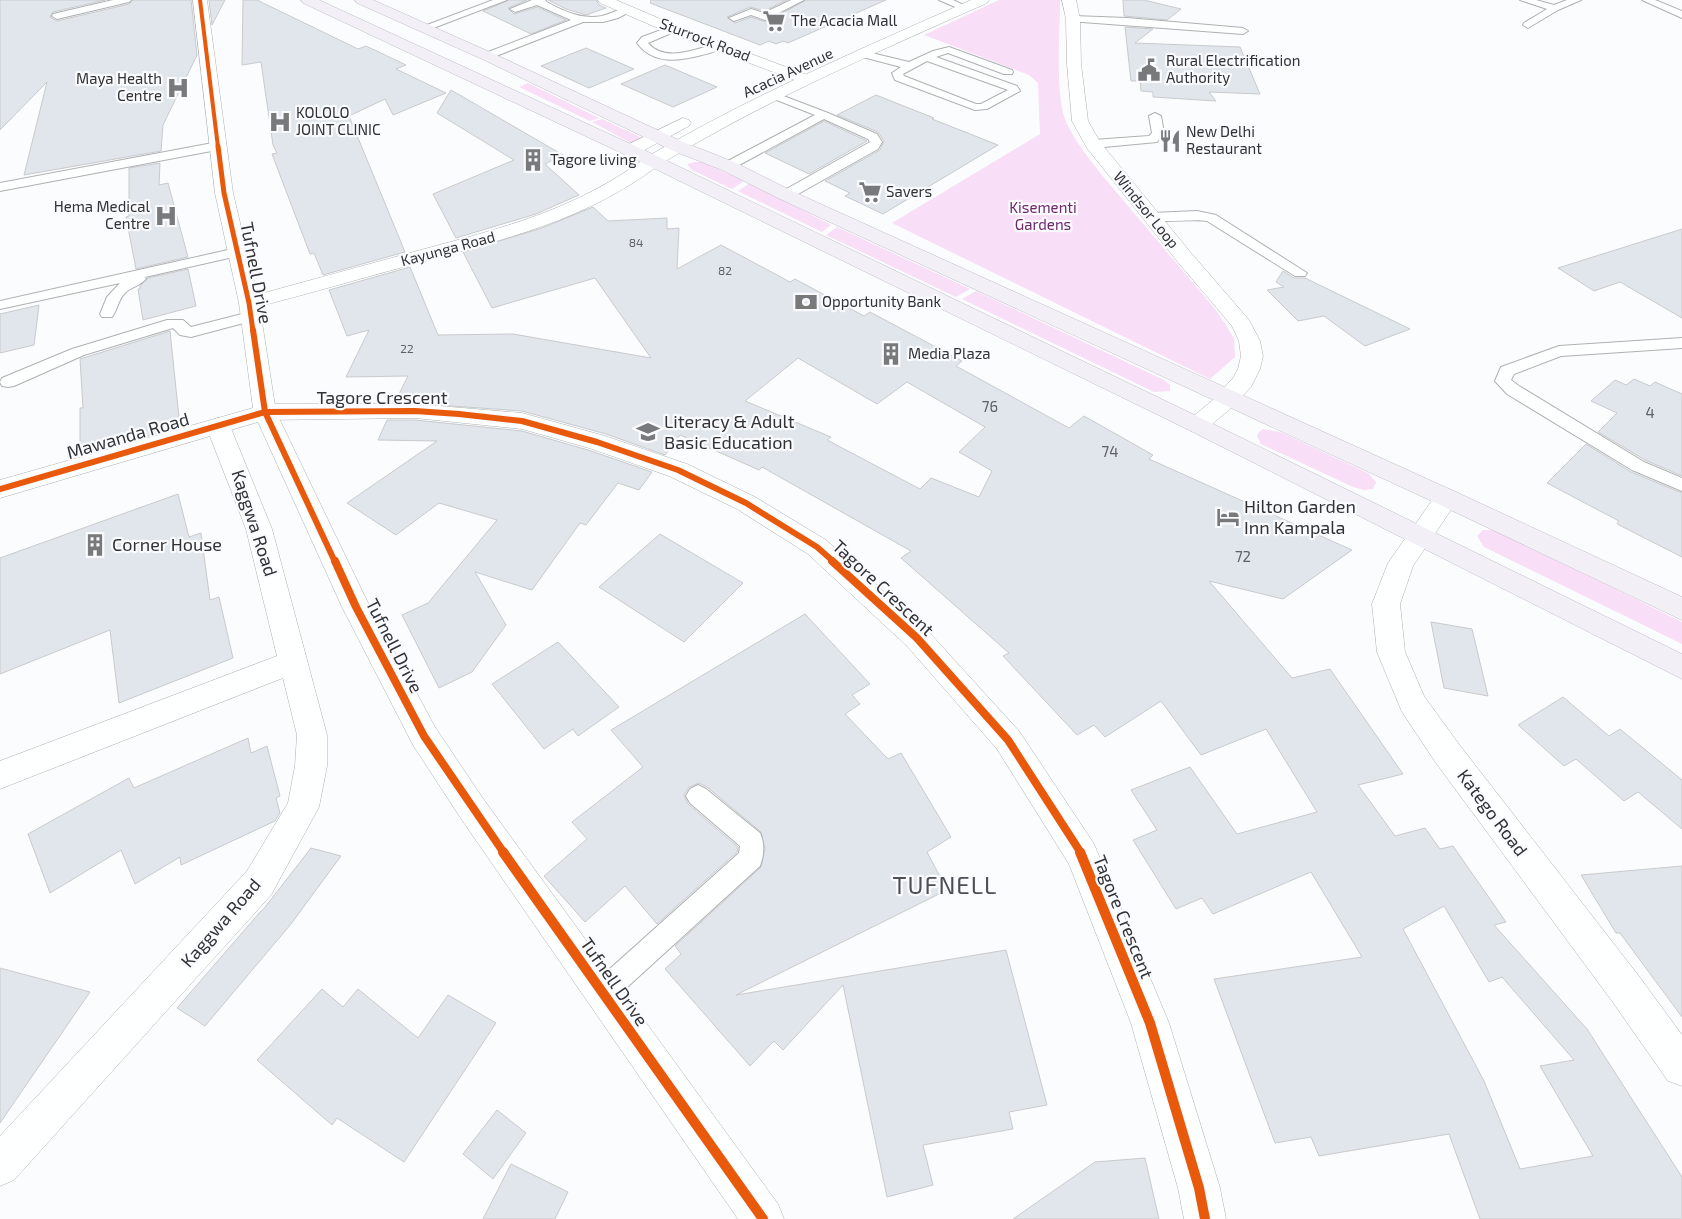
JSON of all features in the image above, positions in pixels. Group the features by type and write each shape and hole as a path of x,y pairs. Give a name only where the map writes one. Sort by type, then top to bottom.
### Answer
{"main road":[{"path":"308,0 631,150 646,167 1197,425 1682,666"},
{"path":"362,0 441,31 487,56 677,146 728,166 786,195 1447,498 1682,610"}],"street":[{"name":"Tufnell Drive","path":"200,0 224,193 249,310 265,412 356,607 424,736 473,810 763,1219"},
{"name":"Sturrock Road","path":"605,0 672,29 805,79"},
{"name":"Acacia Avenue","path":"736,97 946,0"},
{"name":"Acacia Avenue","path":"646,167 677,146 805,79 982,0"},
{"name":"Windsor Loop","path":"1069,0 1073,19 1074,64 1080,120 1093,144 1242,324 1249,336 1252,348 1252,363 1248,374 1228,398 1197,425"},
{"path":"631,150 692,118"},
{"name":"Kayunga Road","path":"249,310 563,215 601,196 646,167"},
{"name":"Tagore Crescent","path":"265,412 415,411 522,421 597,442 678,470 746,503 817,547 917,638 1008,740 1082,855 1150,1023 1200,1188 1205,1219"},
{"name":"Mawanda Road","path":"0,489 265,412"},
{"name":"Kaggwa Road","path":"0,1166 259,883 303,807 311,766 312,735 259,529 218,426"},
{"name":"Katego Road","path":"1447,498 1401,563 1386,604 1391,652 1412,702 1446,754 1625,988 1682,1067"},
{"path":"0,775 293,662"}],"lane":[{"path":"57,16 126,0"},
{"path":"441,31 502,0"},
{"path":"515,10 539,1 556,11 580,20 602,20 640,0"},
{"path":"734,18 751,12 765,17 800,0"},
{"path":"946,0 966,8"},
{"path":"1525,0 1555,8"},
{"path":"1528,25 1555,8 1576,0"},
{"path":"1647,0 1681,15"},
{"path":"1232,30 1233,18"},
{"path":"1073,19 1127,21 1243,31"},
{"path":"487,56 580,20"},
{"path":"672,29 642,43 645,48 659,55 682,56 720,46"},
{"path":"928,58 1013,88 1014,91 983,107 975,106 899,78 897,73 928,58 949,50 1008,72"},
{"path":"863,54 911,66"},
{"path":"773,95 824,115 873,138 876,142 874,146 786,195"},
{"path":"728,166 824,115"},
{"path":"1093,144 1153,139 1158,133 1155,116"},
{"path":"0,187 218,146"},
{"path":"1152,217 1197,215 1211,218 1300,273"},
{"path":"0,305 238,254"},
{"path":"107,314 109,303 122,288 133,281 238,254"},
{"path":"8,382 78,352 172,323 178,323 185,332 249,310"},
{"path":"1682,343 1559,351 1507,371 1503,381 1513,390 1638,466 1682,484"},
{"path":"602,992 751,858 752,841 698,796"}],"green space":[{"name":"Kisementi Gardens","path":"999,0 1060,0 1059,78 1065,119 1076,141 1101,174 1216,310 1234,338 1235,357 1210,379 892,223 1040,134 1038,83 1029,75 924,35"},
{"path":"528,83 599,118 590,121 519,87"},
{"path":"602,119 642,139 631,143 592,122"},
{"path":"702,162 744,181 732,189 692,170 687,164"},
{"path":"750,183 831,225 822,232 738,191"},
{"path":"837,227 970,289 956,297 826,235"},
{"path":"976,291 1164,380 1170,385 1170,391 1154,392 962,299"},
{"path":"1263,429 1280,432 1368,473 1376,482 1373,489 1364,490 1353,487 1261,444 1257,436"},
{"path":"1483,530 1502,533 1682,622 1682,644 1484,547 1477,536"}],"building":[{"path":"0,0 105,0 53,12 50,17 57,21 129,4 133,0 191,0 197,55 163,125 161,151 24,175 47,82 0,130"},
{"path":"209,0 225,0 212,25"},
{"path":"243,0 257,0 358,49 366,46 406,65 396,69 446,93 393,115 385,99 349,116 405,252 323,275 314,253 310,254 272,154 277,153 273,145 261,62 242,65"},
{"path":"509,0 527,0 508,8 514,14 537,7 566,20 531,34 483,11"},
{"path":"548,0 596,0 599,5 606,8 586,15 566,9"},
{"name":"The Acacia Mall","path":"651,0 787,0 764,11 750,7 727,17 735,23 751,17 766,22 806,0 886,0 788,43 783,41 776,44 769,41 760,45 650,3"},
{"path":"1123,0 1144,0 1181,9 1167,20 1124,16"},
{"path":"1125,27 1153,29 1135,43 1240,47 1260,94 1209,92 1216,101 1153,97 1153,92 1141,91 1140,81 1131,81"},
{"path":"586,48 634,69 589,88 541,66"},
{"path":"665,65 717,87 673,107 621,84"},
{"path":"451,90 563,155 545,164 579,195 536,214 456,238 433,194 514,160 437,113"},
{"path":"876,95 998,145 883,214 845,196 850,193 825,181 880,150 884,141 878,132 837,115"},
{"path":"824,121 867,141 809,174 765,153"},
{"path":"160,163 159,185 168,183 188,257 136,269 126,217 129,216 129,168"},
{"path":"593,207 608,221 667,218 667,229 679,228 677,269 721,245 790,282 795,279 864,316 870,312 962,361 956,366 1069,428 1084,416 1153,455 1149,459 1352,550 1283,599 1209,581 1292,678 1330,669 1403,774 1358,785 1395,836 1425,828 1440,849 1453,846 1506,922 1494,925 1587,1029 1682,1177 1682,1219 1480,1219 1449,1134 1319,1156 1311,1137 1275,1143 1214,979 1362,957 1311,872 1213,914 1202,898 1176,909 1133,840 1157,830 1131,790 1190,767 1237,834 1317,812 1266,729 1201,755 1161,701 1105,737 1094,725 1077,735 1003,656 1009,653 901,558 911,551 762,467 759,470 680,435 665,455 606,434 522,411 395,402 408,376 346,377 369,330 347,336 329,290 410,267 438,335 513,334 651,358 595,278 492,308 463,252 542,228","holes":["798,358 877,404 907,382 985,427 959,452 992,471 979,497 931,478 920,489 827,440 831,437 745,401","1444,906 1489,982 1502,977 1574,1060 1540,1066 1593,1156 1520,1169 1484,1081 1403,929"]},
{"path":"1682,229 1682,318 1620,282 1594,291 1558,268"},
{"path":"188,269 196,306 143,320 138,289 140,289 140,286 148,278"},
{"path":"1283,271 1294,278 1305,278 1410,329 1365,346 1324,316 1298,321 1267,290 1284,287 1276,282"},
{"path":"39,305 34,345 0,353 0,314"},
{"path":"170,331 180,427 80,455 80,408 83,408 80,359"},
{"path":"1634,379 1650,386 1655,382 1682,394 1682,476 1645,460 1598,432 1617,413 1591,401 1615,380 1626,385"},
{"path":"387,420 415,420 522,431 588,450 652,472 639,490 618,483 586,525 580,523 532,590 475,572 506,625 472,672 439,688 402,615 428,603 497,520 439,503 396,535 347,503 437,441 378,440"},
{"path":"1586,444 1631,472 1682,493 1682,557 1617,524 1619,521 1547,483"},
{"path":"178,494 189,537 201,533 210,600 219,597 233,658 119,703 110,630 0,674 0,558"},
{"path":"660,534 743,583 684,642 599,587"},
{"path":"805,614 870,684 852,695 860,704 845,714 888,759 901,753 951,837 927,852 947,890 736,995 1006,950 1047,1105 1009,1112 1013,1129 923,1145 933,1185 887,1197 843,985 783,1050 774,1041 750,1066 665,969 681,954 675,946 761,867 765,849 761,832 707,787 699,783 689,787 684,795 688,804 738,847 737,852 657,924 625,886 585,922 544,876 587,839 572,822 643,767 611,730"},
{"path":"1431,622 1472,629 1488,696 1444,688"},
{"path":"558,642 619,707 578,736 573,729 544,749 492,684"},
{"path":"1563,697 1609,736 1620,729 1682,780 1682,829 1638,792 1624,801 1576,759 1564,766 1518,725"},
{"path":"248,738 251,753 267,746 280,796 276,798 280,813 275,821 181,865 180,857 135,884 121,850 50,893 28,834 129,778 134,788"},
{"path":"311,848 341,856 291,924 205,1026 177,1008 262,911"},
{"path":"1682,866 1682,1017 1620,933 1616,933 1581,875"},
{"path":"0,968 90,992 0,1123"},
{"path":"322,989 343,1007 358,989 418,1038 448,995 496,1023 404,1162 337,1118 332,1125 257,1060"},
{"path":"497,1110 526,1133 493,1179 463,1154"},
{"path":"1145,1158 1159,1219 1013,1219 1095,1162"},
{"path":"511,1164 568,1192 555,1219 483,1219"}],"cycle path":[{"path":"200,0 224,193 249,303 265,412 356,607 424,736 473,810 763,1219"},
{"path":"0,489 265,412 415,411 522,421 597,442 678,470 746,503 817,547 917,638 1008,740 1082,855 1150,1023 1199,1188 1205,1219"}],"place":[{"name":"The Acacia Mall","path":"774,21"},
{"name":"Rural Electrification Authority","path":"1149,70"},
{"name":"Maya Health Centre","path":"178,88"},
{"name":"KOLOLO JOINT CLINIC","path":"280,122"},
{"name":"New Delhi Restaurant","path":"1170,141"},
{"name":"Tagore living","path":"533,160"},
{"name":"Savers","path":"870,192"},
{"name":"Hema Medical Centre","path":"166,216"},
{"name":"Opportunity Bank","path":"806,302"},
{"name":"Media Plaza","path":"891,354"},
{"name":"Literacy & Adult Basic Education","path":"648,432"},
{"name":"Hilton Garden Inn Kampala","path":"1228,517"},
{"name":"Corner House","path":"95,545"}],"district":[{"name":"TUFNELL","path":"945,886"}]}
